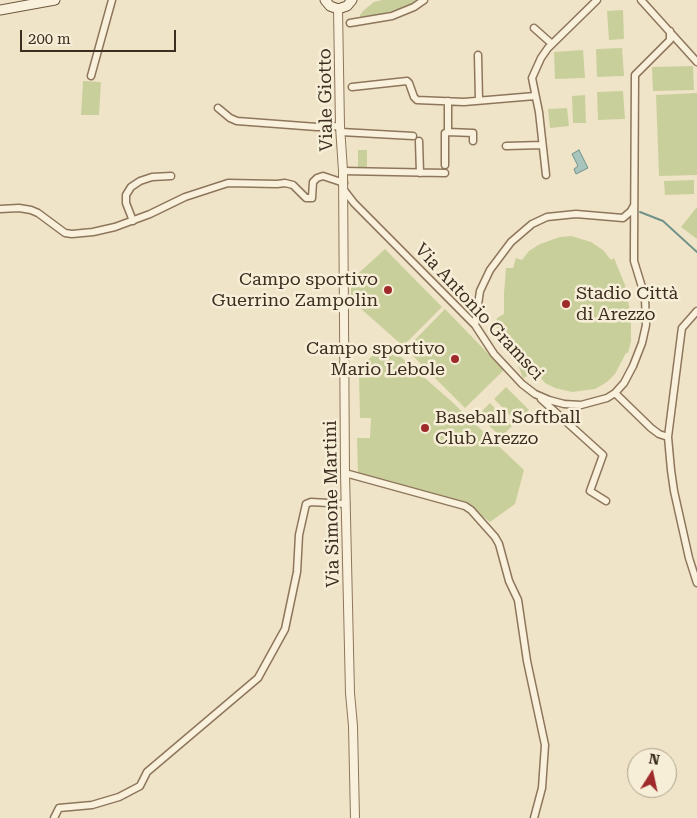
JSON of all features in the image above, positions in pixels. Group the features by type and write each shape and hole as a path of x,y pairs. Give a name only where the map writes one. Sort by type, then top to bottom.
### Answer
{"main road":[{"path":"0,10 54,0"},
{"path":"325,0 330,6 338,9 348,6 352,0"}],"street":[{"path":"91,76 112,0"},
{"path":"350,23 392,16 414,7 424,0"},
{"path":"546,176 532,78 541,58 552,44 597,0"},
{"path":"641,0 697,62"},
{"name":"Viale Giotto","path":"338,9 344,187"},
{"path":"534,28 552,44"},
{"path":"668,437 659,434 651,428 615,393 624,383 633,366 642,344 646,325 645,297 634,261 635,75 671,35"},
{"path":"478,55 479,100"},
{"path":"352,86 407,81 417,100 479,100 535,96"},
{"path":"445,165 448,101"},
{"path":"218,108 237,121 413,136"},
{"path":"448,132 473,133 473,141"},
{"path":"420,141 420,173"},
{"path":"506,146 542,145"},
{"path":"343,171 445,173"},
{"path":"132,221 126,203 126,195 130,187 152,177 171,176"},
{"path":"0,209 19,208 31,210 65,233 93,232 132,221 185,197 228,182 285,183 292,185 306,198 312,198 313,182 323,176 344,187"},
{"name":"Via Antonio Gramsci","path":"344,187 366,215 475,325 494,354 522,384 535,394 564,404 581,404 606,398 615,393"},
{"name":"Via Simone Martini","path":"344,187 345,473 355,818"},
{"path":"475,325 480,291 490,270 519,234 532,224 548,217 576,214 622,218 631,212 635,201"},
{"path":"697,311 682,328 668,437 674,491 689,558 697,583"},
{"path":"535,394 603,455 590,491 606,501"},
{"path":"345,473 465,506 471,510 500,544 509,581 518,600 527,662 545,745 542,788 534,818"},
{"path":"54,818 59,808 92,805 119,797 140,786 147,772 258,678 285,629 297,572 299,535 306,504 311,502 346,504"}],"green space":[{"path":"382,0 419,0 400,9 360,19 360,15 364,10 374,2"},
{"path":"623,10 624,39 609,40 607,11"},
{"path":"622,48 624,76 597,77 596,49"},
{"path":"583,50 585,78 555,79 554,52"},
{"path":"693,66 694,90 653,91 652,67"},
{"path":"83,81 101,82 99,115 81,115"},
{"path":"623,91 625,119 598,120 597,92"},
{"path":"697,93 697,175 659,176 656,95"},
{"path":"585,95 586,123 573,123 572,96"},
{"path":"567,108 569,126 550,128 548,109"},
{"path":"358,150 367,150 367,171 360,171 358,167"},
{"path":"694,180 694,194 665,195 664,181"},
{"path":"697,207 697,239 681,227"},
{"name":"Stadio Città di Arezzo","path":"571,236 591,242 603,250 611,260 614,258 625,285 631,316 631,341 628,353 626,353 615,374 607,382 595,389 572,392 555,388 545,383 536,372 523,378 506,334 499,331 495,325 497,318 504,314 506,268 513,268 516,258 522,260 529,251 540,244 560,237"},
{"name":"Campo sportivo Guerrino Zampolin","path":"385,249 442,307 403,346 351,300 351,280"},
{"name":"Campo sportivo Mario Lebole","path":"445,309 504,370 465,408 406,349"},
{"name":"Baseball Softball Club Arezzo","path":"385,343 451,401 524,470 515,504 490,522 473,509 358,474 357,438 370,438 371,418 360,418 359,375 361,367"},
{"path":"506,387 529,410 517,422 494,399"},
{"path":"490,403 512,426 501,437 478,415"}],"water":[{"path":"579,150 588,168 576,174 574,169 578,166 572,154"}],"waterway":[{"path":"640,212 663,221 697,252"}],"place":[{"name":"Campo sportivo Guerrino Zampolin","path":"388,290"},
{"name":"Stadio Città di Arezzo","path":"566,304"},
{"name":"Campo sportivo Mario Lebole","path":"455,359"},
{"name":"Baseball Softball Club Arezzo","path":"425,428"}]}
